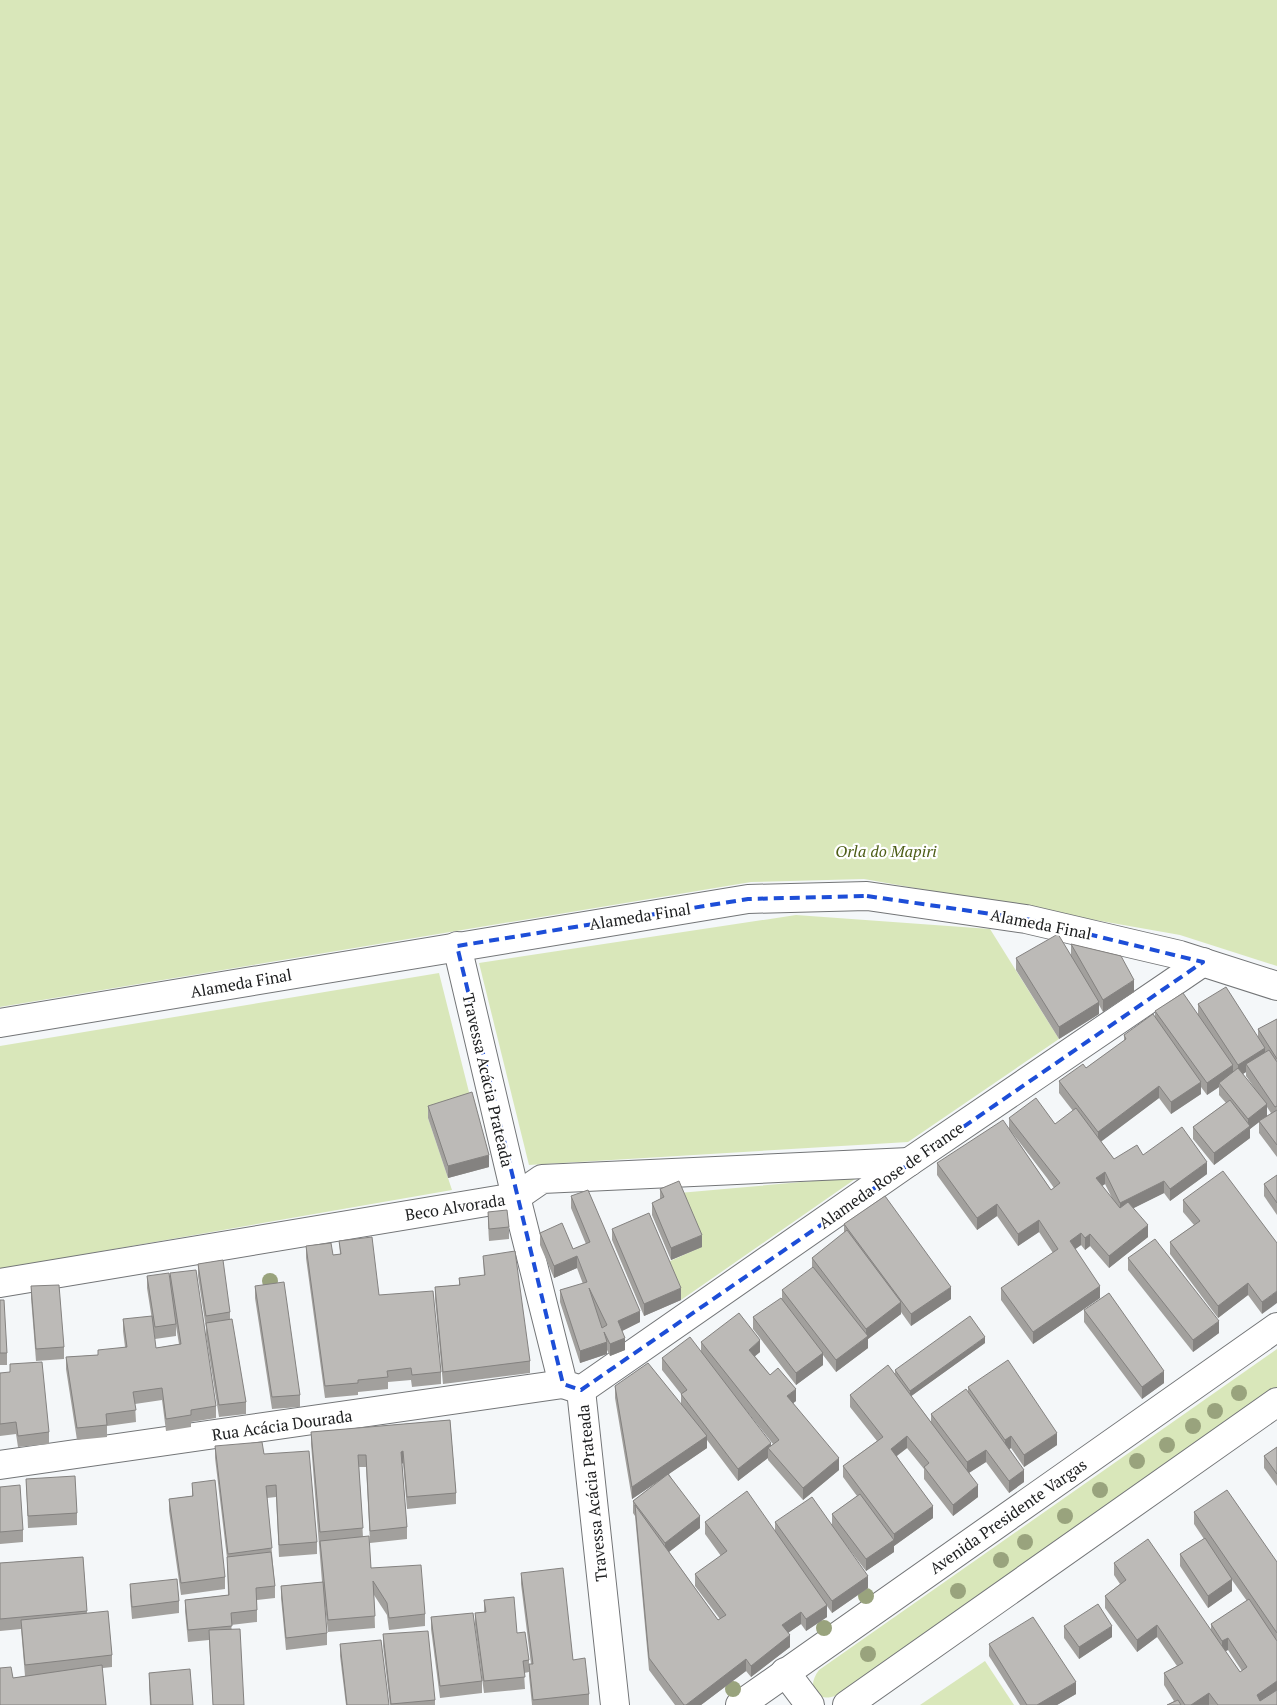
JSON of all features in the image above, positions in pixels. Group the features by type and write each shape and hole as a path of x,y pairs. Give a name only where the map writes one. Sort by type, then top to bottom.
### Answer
{"street":[{"name":"Alameda Final","path":"0,1023 748,899 867,896 1026,919 1203,962 1277,986"},
{"name":"Travessa Acácia Prateada","path":"457,946 516,1197 572,1387 615,1705"},
{"name":"Alameda Rose de France","path":"572,1387 909,1162 1203,962"},
{"name":"Beco Alvorada","path":"0,1282 516,1197 542,1179 909,1162"},
{"name":"Avenida Presidente Vargas","path":"740,1705 1277,1327"},
{"name":"Rua Acácia Dourada","path":"0,1465 572,1387"},
{"path":"847,1705 1277,1402"},
{"path":"785,1672 810,1705"}],"highlighted area":[{"path":"867,896 1026,919 1203,962 581,1390 563,1384 457,946 748,899"}],"green space":[{"name":"Orla do Mapiri","path":"0,0 1277,0 1277,966 1180,935 864,879 751,882 0,1007"},
{"path":"796,915 990,929 1059,1039 908,1142 529,1165 479,963"},
{"path":"439,973 472,1104 428,1118 452,1190 0,1269 0,1046"},
{"path":"858,1177 681,1300 666,1263 701,1247 679,1193"},
{"path":"1277,1349 1277,1389 837,1695 824,1697 815,1693 813,1683 819,1670"},
{"path":"985,1661 1014,1705 920,1705"}],"building":[{"path":"1058,934 1099,1002 1059,1027 1016,958"},
{"path":"1071,944 1121,956 1134,980 1103,1000"},
{"path":"1226,987 1265,1048 1238,1065 1198,1004"},
{"path":"1183,993 1233,1065 1207,1083 1155,1011"},
{"path":"1153,1014 1201,1082 1171,1102 1159,1086 1098,1132 1059,1081 1083,1064 1086,1068 1126,1039 1124,1035"},
{"path":"1277,1019 1277,1059 1258,1029"},
{"path":"1269,1050 1277,1062 1277,1106 1275,1107 1246,1064"},
{"path":"1238,1068 1267,1104 1248,1119 1219,1083"},
{"path":"472,1092 489,1155 448,1166 428,1106"},
{"path":"1036,1098 1055,1124 1076,1108 1114,1159 1137,1145 1143,1155 1182,1127 1207,1162 1170,1189 1164,1181 1120,1203 1105,1172 1096,1178 1120,1208 1128,1202 1148,1225 1109,1256 1090,1234 1085,1238 1081,1233 1070,1241 1100,1286 1033,1332 1001,1288 1058,1249 1039,1220 1018,1234 997,1204 977,1218 937,1163 1003,1120 1051,1190 1060,1183 1009,1118"},
{"path":"1230,1100 1250,1126 1214,1153 1193,1127"},
{"path":"1277,1110 1277,1145 1259,1121"},
{"path":"1223,1171 1277,1243 1277,1291 1262,1302 1248,1283 1218,1306 1170,1242 1200,1221 1183,1200"},
{"path":"1277,1175 1277,1203 1264,1184"},
{"path":"679,1181 702,1235 671,1248 652,1203 664,1197 660,1189"},
{"path":"588,1190 640,1311 618,1321 625,1338 610,1344 604,1332 607,1342 580,1351 560,1290 587,1282 577,1256 554,1266 540,1233 562,1223 573,1249 590,1242 571,1196","holes":["589,1288 607,1325 602,1328"]},
{"path":"885,1196 951,1287 911,1314 844,1224"},
{"path":"507,1210 509,1227 489,1229 488,1212"},
{"path":"649,1213 681,1288 644,1304 612,1229"},
{"path":"847,1230 901,1302 866,1329 812,1258"},
{"path":"372,1237 379,1295 433,1291 441,1372 412,1375 411,1368 387,1371 388,1377 358,1380 358,1383 325,1386 306,1246 331,1243 333,1255 341,1254 339,1241"},
{"path":"1155,1239 1219,1321 1193,1340 1128,1258"},
{"path":"515,1251 530,1361 443,1372 435,1287 460,1285 459,1278 485,1275 483,1256"},
{"path":"223,1260 230,1312 206,1316 198,1264"},
{"path":"813,1267 868,1336 836,1360 782,1290"},
{"path":"196,1270 216,1406 191,1410 191,1415 166,1419 162,1388 133,1392 136,1410 106,1414 107,1425 77,1428 66,1357 98,1355 98,1350 127,1347 123,1319 152,1316 156,1348 181,1344 170,1273"},
{"path":"169,1273 176,1324 155,1327 147,1276"},
{"path":"284,1282 300,1395 272,1397 255,1286"},
{"path":"59,1285 64,1347 36,1349 31,1286"},
{"path":"1109,1293 1164,1371 1142,1387 1084,1310"},
{"path":"781,1298 823,1353 796,1373 753,1317"},
{"path":"0,1300 4,1300 7,1353 0,1353"},
{"path":"739,1313 760,1340 749,1350 770,1375 778,1368 796,1389 787,1396 839,1458 803,1488 768,1448 779,1440 701,1342"},
{"path":"970,1316 985,1337 910,1391 895,1370"},
{"path":"232,1319 246,1402 219,1405 206,1323"},
{"path":"690,1337 771,1443 738,1469 681,1394 687,1390 662,1358"},
{"path":"1008,1360 1057,1433 1024,1455 1011,1436 1005,1440 968,1387"},
{"path":"42,1362 49,1432 18,1436 16,1422 0,1424 0,1373 10,1372 10,1364"},
{"path":"648,1363 707,1436 632,1487 615,1386"},
{"path":"888,1365 978,1485 953,1505 924,1467 929,1463 907,1436 891,1449 933,1506 894,1534 843,1466 883,1437 850,1395"},
{"path":"966,1389 1024,1470 1009,1481 986,1450 967,1462 931,1414"},
{"path":"450,1420 456,1493 407,1497 403,1451 401,1452 407,1527 370,1531 366,1455 358,1455 363,1528 320,1532 311,1432"},
{"path":"262,1442 264,1454 309,1451 317,1542 279,1545 276,1485 266,1486 272,1548 228,1554 215,1446"},
{"path":"1277,1447 1277,1474 1264,1456"},
{"path":"668,1474 700,1516 665,1543 633,1501"},
{"path":"75,1476 77,1513 28,1516 26,1479"},
{"path":"215,1480 225,1577 181,1583 169,1499 193,1496 192,1483"},
{"path":"20,1485 23,1530 0,1532 0,1487"},
{"path":"1227,1490 1277,1562 1277,1633 1194,1512"},
{"path":"747,1491 827,1605 806,1619 801,1612 782,1625 790,1635 751,1666 746,1659 684,1705 649,1658 635,1505 718,1620 726,1615 695,1574 727,1551 705,1522"},
{"path":"860,1494 894,1540 866,1559 832,1514"},
{"path":"812,1497 868,1576 832,1601 775,1522"},
{"path":"369,1536 371,1568 421,1565 425,1614 389,1618 387,1603 373,1581 375,1616 328,1620 320,1541"},
{"path":"1205,1538 1232,1579 1208,1596 1180,1554"},
{"path":"1148,1539 1240,1672 1247,1667 1228,1638 1222,1641 1211,1624 1249,1599 1277,1641 1277,1681 1257,1695 1260,1701 1277,1690 1277,1705 1218,1705 1209,1693 1191,1705 1185,1705 1164,1673 1183,1663 1157,1625 1137,1640 1105,1596 1126,1580 1114,1563"},
{"path":"271,1552 275,1586 256,1588 257,1610 231,1613 232,1626 188,1630 185,1600 229,1595 227,1557"},
{"path":"83,1557 87,1611 0,1619 0,1563"},
{"path":"563,1568 573,1660 585,1658 589,1694 533,1700 529,1664 533,1664 521,1573"},
{"path":"177,1579 179,1601 132,1607 130,1584"},
{"path":"323,1582 327,1633 286,1638 281,1586"},
{"path":"514,1597 517,1633 525,1632 529,1660 523,1661 525,1677 484,1681 475,1613 486,1612 484,1600"},
{"path":"1098,1604 1112,1626 1079,1647 1064,1626"},
{"path":"108,1611 112,1655 25,1665 21,1620"},
{"path":"473,1613 482,1681 440,1686 431,1617"},
{"path":"1033,1617 1076,1682 1037,1705 1027,1705 989,1644"},
{"path":"240,1629 244,1705 213,1705 209,1630"},
{"path":"428,1631 435,1700 391,1704 383,1634"},
{"path":"381,1640 389,1705 347,1705 340,1644"},
{"path":"102,1665 106,1705 0,1705 0,1668 11,1667 13,1678"},
{"path":"190,1669 193,1705 151,1705 149,1673"},
{"path":"1178,1700 1181,1705 1167,1705"}]}
